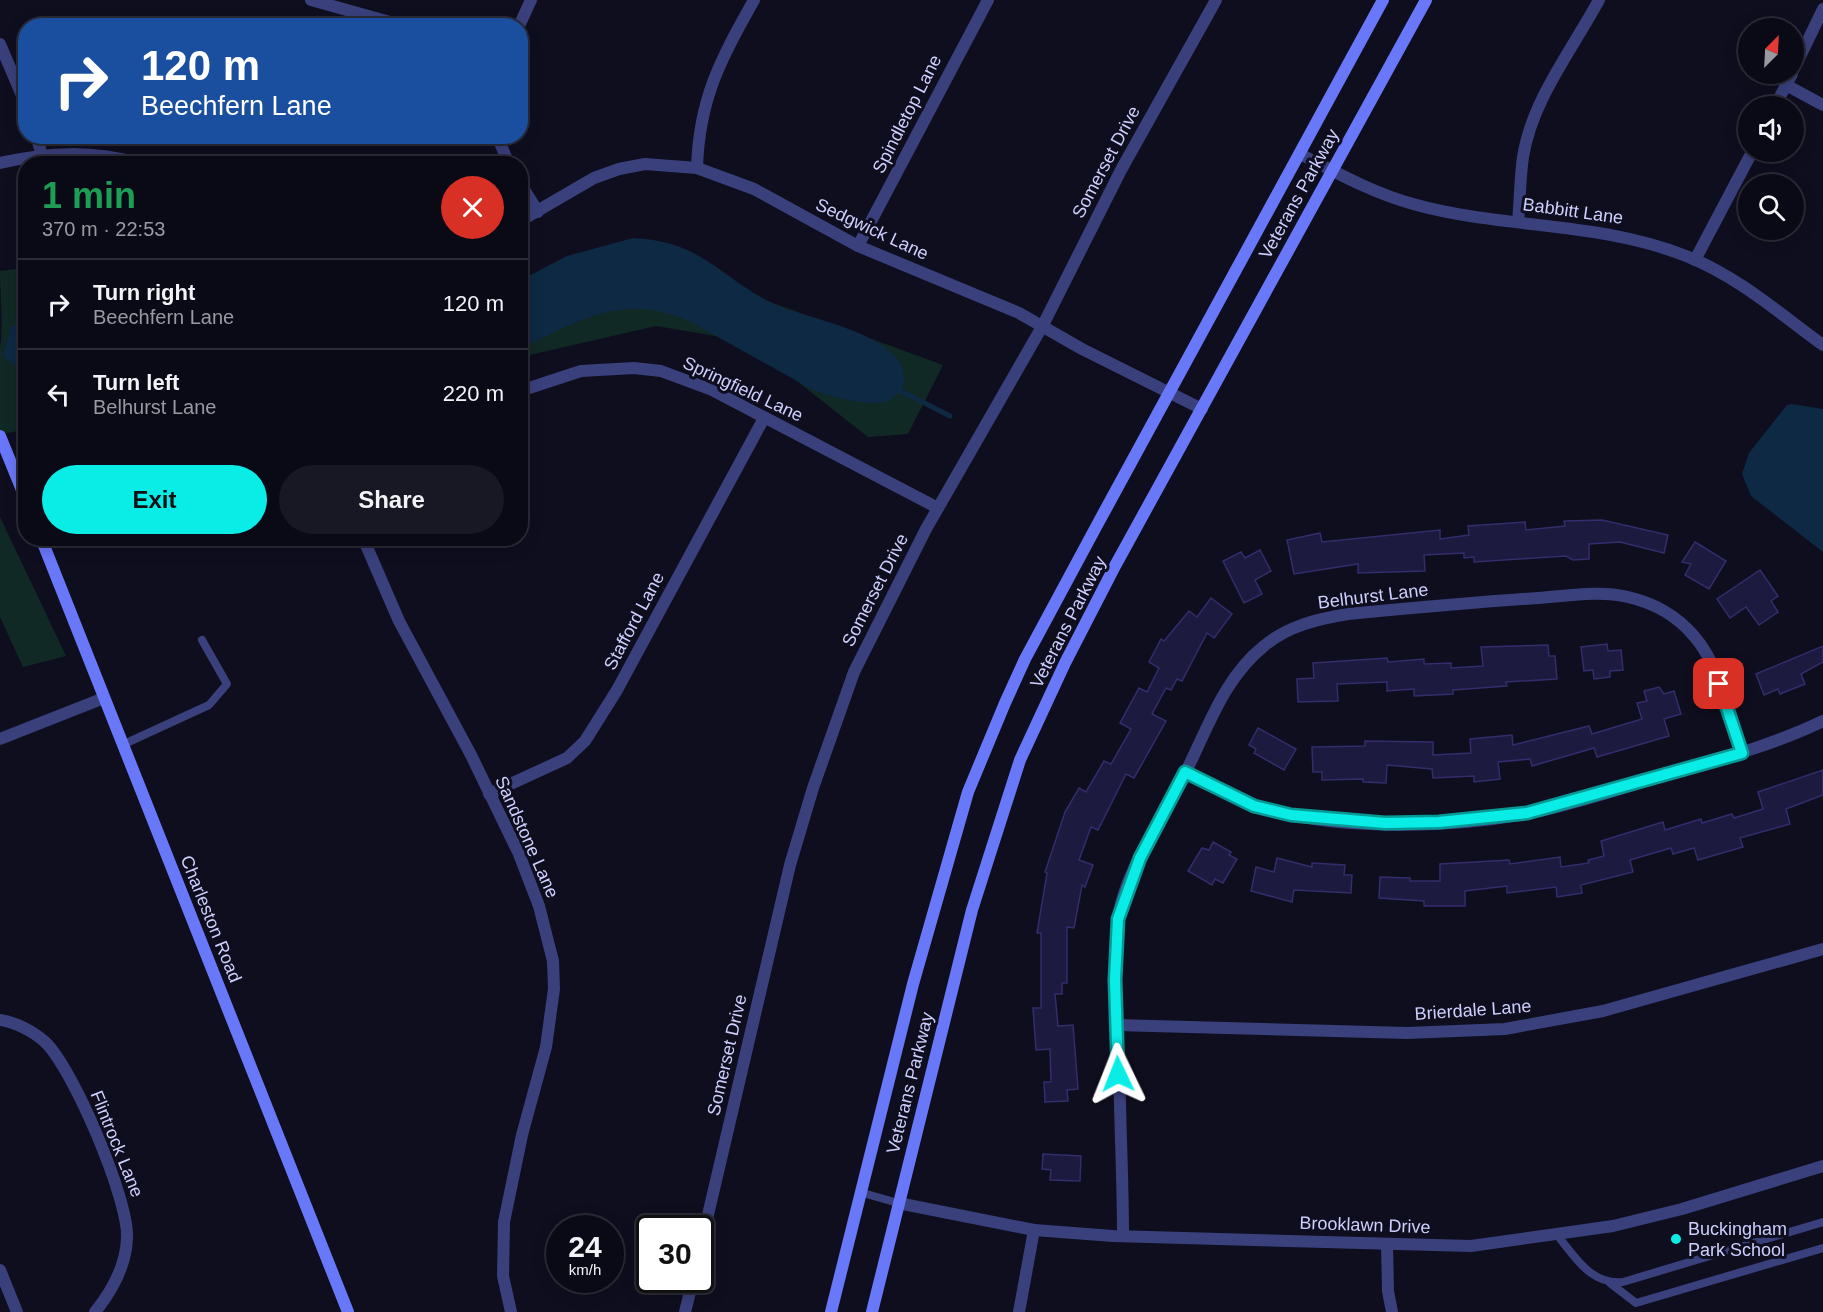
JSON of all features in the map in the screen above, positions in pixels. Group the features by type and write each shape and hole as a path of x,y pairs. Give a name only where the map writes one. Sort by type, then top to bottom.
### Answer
{"main road":[{"name":"Veterans Parkway","path":"831,1312 863,1193 913,984 968,792 1025,659 1383,0"},
{"name":"Veterans Parkway","path":"872,1312 972,910 1020,760 1090,614 1426,0"},
{"path":"0,435 18,480"},
{"name":"Charleston Road","path":"44,546 348,1312"}],"street":[{"path":"311,0 375,18"},
{"path":"523,18 531,0"},
{"path":"698,168 698,139 704,104 722,58 754,0"},
{"name":"Spindletop Lane","path":"858,246 988,0"},
{"name":"Somerset Drive","path":"708,1215 784,888 813,788 854,672 938,508 1043,326 1121,170 1216,0"},
{"path":"1518,222 1523,157 1529,133 1551,84 1599,0"},
{"path":"1804,48 1823,9"},
{"path":"0,44 18,86"},
{"path":"1780,96 1786,85 1823,105"},
{"path":"39,144 42,155"},
{"path":"37,156 95,153 108,156"},
{"name":"Babbitt Lane","path":"1300,153 1370,189 1414,204 1463,215 1629,238 1695,260 1740,284 1823,345"},
{"path":"0,163 18,160"},
{"path":"1695,260 1747,162"},
{"name":"Sedgwick Lane","path":"528,217 594,177 619,169 645,164 698,168 754,189 858,246 972,292 1043,326 1082,349 1202,409"},
{"path":"528,197 537,212"},
{"name":"Springfield Lane","path":"528,388 581,370 634,368 660,371 687,378 938,508"},
{"name":"Stafford Lane","path":"489,794 567,758 585,741 617,690 764,418"},
{"name":"Sandstone Lane","path":"366,546 399,621 489,794 523,865 554,961 554,989 546,1047 522,1135 504,1222 503,1276 512,1312"},
{"name":"Belhurst Lane","path":"1123,1235 1116,1025 1118,919 1140,858 1206,726 1242,669 1263,646 1288,629 1317,619 1348,614 1599,594 1627,597 1653,605 1676,618 1695,637 1723,695 1742,753"},
{"path":"0,739 104,698"},
{"path":"1185,772 1254,806 1291,815 1385,823 1439,822 1527,813 1742,753 1823,721"},
{"name":"Brierdale Lane","path":"1116,1025 1407,1033 1505,1029 1604,1011 1823,949"},
{"name":"Flintrock Lane","path":"0,1020 27,1029 59,1058 81,1099 126,1215 128,1238 123,1261 116,1281 95,1312"},
{"name":"Brooklawn Drive","path":"898,1203 1034,1230 1471,1246 1557,1235 1648,1218 1823,1166"},
{"path":"1019,1312 1034,1230"},
{"path":"1387,1244 1388,1291 1392,1312"},
{"path":"0,1270 17,1312"},
{"path":"685,1312 690,1293"}],"lane":[{"path":"122,745 209,705 227,684 202,640"},
{"path":"863,1193 898,1203"},
{"path":"1557,1235 1586,1270 1599,1280 1610,1283 1623,1282 1823,1222"},
{"path":"1610,1283 1636,1302 1823,1248"}],"green space":[{"path":"18,269 18,431 0,434 2,321 0,271"},
{"path":"685,271 943,365 908,434 868,437 746,341 656,326 528,355 528,280"},
{"path":"0,517 66,656 23,667 0,617"}],"water":[{"path":"633,238 658,241 679,247 712,264 743,286 781,307 838,325 881,344 896,357 904,372 901,390 890,400 874,403 852,401 821,393 691,322 667,313 644,309 623,309 603,313 584,319 528,345 528,276 567,256"},
{"path":"18,323 18,366 12,364 3,355 11,327"},
{"path":"1787,405 1823,409 1823,552 1751,496 1742,474 1749,453"}],"building":[{"path":"1602,520 1668,535 1664,553 1620,542 1589,544 1589,559 1573,560 1566,556 1474,562 1474,557 1464,558 1464,553 1424,555 1425,571 1358,573 1358,564 1294,574 1287,540 1320,533 1322,542 1440,530 1440,539 1469,535 1468,526 1525,522 1526,530 1565,526 1564,521"},
{"path":"1695,542 1726,561 1709,589 1685,575 1691,564 1682,562"},
{"path":"1260,550 1271,571 1255,580 1262,594 1244,603 1223,561 1241,552 1245,558"},
{"path":"1760,570 1778,596 1771,601 1778,612 1759,625 1746,607 1730,618 1717,599"},
{"path":"1211,598 1232,614 1214,638 1207,633 1182,681 1177,679 1171,690 1166,688 1152,714 1166,721 1134,778 1126,774 1098,830 1091,827 1079,860 1093,865 1085,887 1082,885 1074,928 1067,927 1067,983 1062,983 1062,994 1055,994 1058,1026 1073,1025 1078,1089 1067,1090 1068,1101 1045,1102 1044,1082 1051,1082 1050,1049 1036,1050 1033,1008 1041,1008 1041,933 1037,933 1047,873 1045,872 1065,812 1079,788 1086,792 1104,761 1111,764 1131,729 1120,723 1139,688 1147,692 1159,668 1149,662 1161,639 1164,641 1189,611 1197,617"},
{"path":"1607,644 1608,651 1621,650 1623,670 1610,671 1610,677 1594,679 1593,670 1584,671 1581,647"},
{"path":"1548,645 1549,656 1555,656 1557,679 1506,682 1507,686 1453,690 1453,694 1414,696 1414,689 1387,691 1387,682 1337,684 1338,701 1298,702 1297,679 1314,678 1313,663 1387,658 1388,662 1424,659 1424,664 1451,663 1451,668 1483,666 1481,647"},
{"path":"1823,646 1823,662 1801,674 1805,684 1780,694 1778,689 1764,695 1756,674"},
{"path":"1659,687 1664,694 1674,691 1681,714 1664,719 1669,736 1597,757 1594,748 1532,766 1530,759 1498,762 1500,779 1474,782 1474,776 1433,778 1432,769 1387,765 1386,783 1363,782 1363,779 1322,780 1322,772 1313,772 1312,747 1365,746 1365,741 1433,742 1433,755 1471,753 1470,739 1512,735 1513,745 1589,726 1592,734 1642,719 1637,703 1647,701 1644,691"},
{"path":"1258,728 1296,749 1284,770 1254,753 1256,749 1249,745"},
{"path":"1823,770 1823,795 1786,809 1790,824 1740,838 1743,847 1698,860 1694,848 1673,854 1671,848 1630,860 1633,872 1581,885 1582,893 1557,897 1556,887 1507,893 1507,886 1465,891 1465,906 1424,906 1424,901 1379,898 1380,877 1410,878 1410,881 1440,881 1440,864 1509,860 1510,864 1560,857 1561,867 1589,863 1588,860 1604,856 1601,841 1663,822 1665,830 1701,819 1702,823 1732,814 1734,818 1763,809 1758,792"},
{"path":"1213,842 1231,852 1229,855 1237,859 1223,883 1215,879 1212,885 1188,871 1202,848 1209,850"},
{"path":"1277,858 1312,867 1312,863 1345,865 1344,875 1352,875 1351,893 1294,890 1292,902 1251,891 1256,867 1274,872"},
{"path":"1043,1154 1081,1156 1080,1181 1050,1180 1051,1170 1042,1169"}],"waterway":[{"path":"895,388 950,416"}],"place":[{"name":"Buckingham Park School","path":"1676,1239"}],"route":[{"path":"1118,1074 1115,980 1118,919 1124,895 1140,858 1185,772 1254,806 1291,815 1385,823 1497,818 1527,813 1742,753 1719,684"}]}
